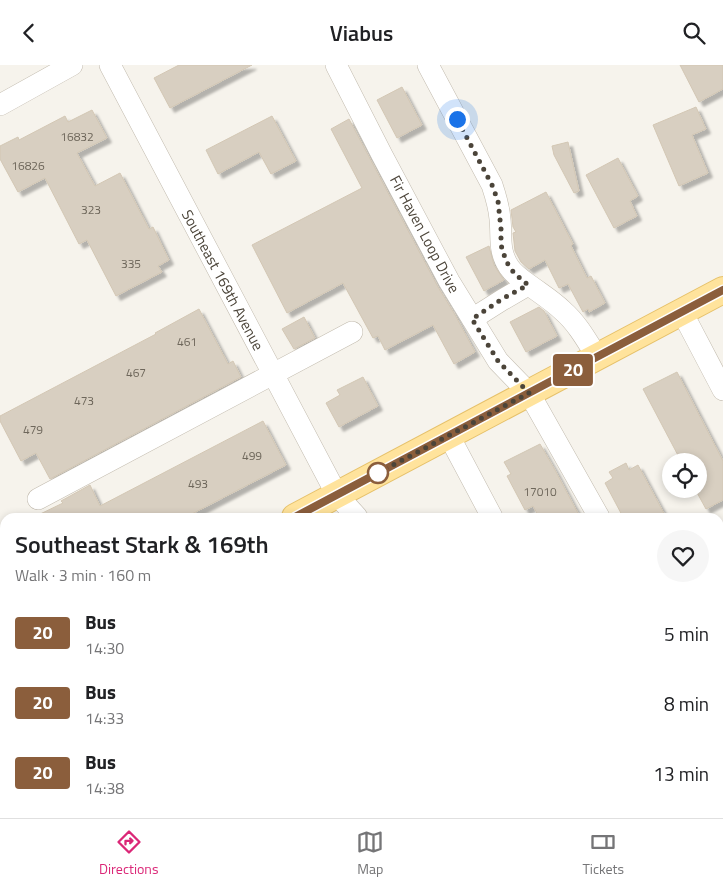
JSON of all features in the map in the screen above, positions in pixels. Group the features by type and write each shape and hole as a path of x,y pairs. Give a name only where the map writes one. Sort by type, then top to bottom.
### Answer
{"main road":[{"path":"303,513 723,290"}],"street":[{"path":"0,105 72,65"},
{"name":"Southeast 169th Avenue","path":"110,65 337,495 353,513"},
{"name":"Fir Haven Loop Drive","path":"336,65 449,281 498,361 529,393 597,513"},
{"path":"428,65 492,185 498,201 501,245 506,261 514,273 570,317 597,357"},
{"path":"472,319 502,299 528,285"},
{"path":"682,312 723,390"},
{"path":"38,499 352,332"},
{"path":"449,436 490,513"}],"building":[{"path":"179,65 252,65 170,108 154,78"},
{"path":"680,65 723,65 723,89 699,102"},
{"path":"402,87 422,125 397,138 377,100"},
{"path":"696,107 706,129 692,135 708,173 679,186 653,125"},
{"path":"92,110 107,138 77,153 95,186 120,173 149,229 153,227 169,260 158,266 162,272 116,296 87,240 79,244 45,178 18,192 0,159 0,146 18,137 19,140 65,116 68,122"},
{"path":"272,116 296,161 271,174 259,152 218,174 206,150"},
{"path":"349,119 438,287 475,352 454,364 433,325 385,350 378,336 373,338 343,283 287,313 252,245 362,188 331,129"},
{"path":"568,142 579,191 574,193 554,155 552,146"},
{"path":"618,158 638,196 630,201 637,216 614,228 586,175"},
{"path":"546,192 573,244 571,246 587,278 591,276 605,303 589,312 588,309 583,312 568,284 559,288 545,260 529,269 521,262 515,251 513,233 516,232 513,227 511,210"},
{"path":"489,246 494,265 504,280 484,291 466,257"},
{"path":"539,307 544,311 557,336 526,352 510,322"},
{"path":"199,309 228,364 233,361 241,377 50,479 36,453 21,461 0,421 0,416 156,334"},
{"path":"304,317 315,338 294,349 282,329"},
{"path":"677,372 723,461 723,500 706,509 700,498 707,498 707,453 677,453 643,389"},
{"path":"363,377 378,406 339,427 326,403 340,395 337,390"},
{"path":"263,421 286,465 194,513 42,513 63,503 61,501 90,485 100,506"},
{"path":"540,444 578,513 537,513 533,506 525,510 507,476 511,474 504,462"},
{"path":"626,463 629,470 638,465 664,513 621,513 605,483 613,478 609,472"}],"bus line":[{"name":"20","path":"303,513 723,290"}],"route":[{"path":"378,473 529,393 498,361 472,319 502,299 528,285 514,273 506,261 501,245 498,201 492,185 457,119"}]}
